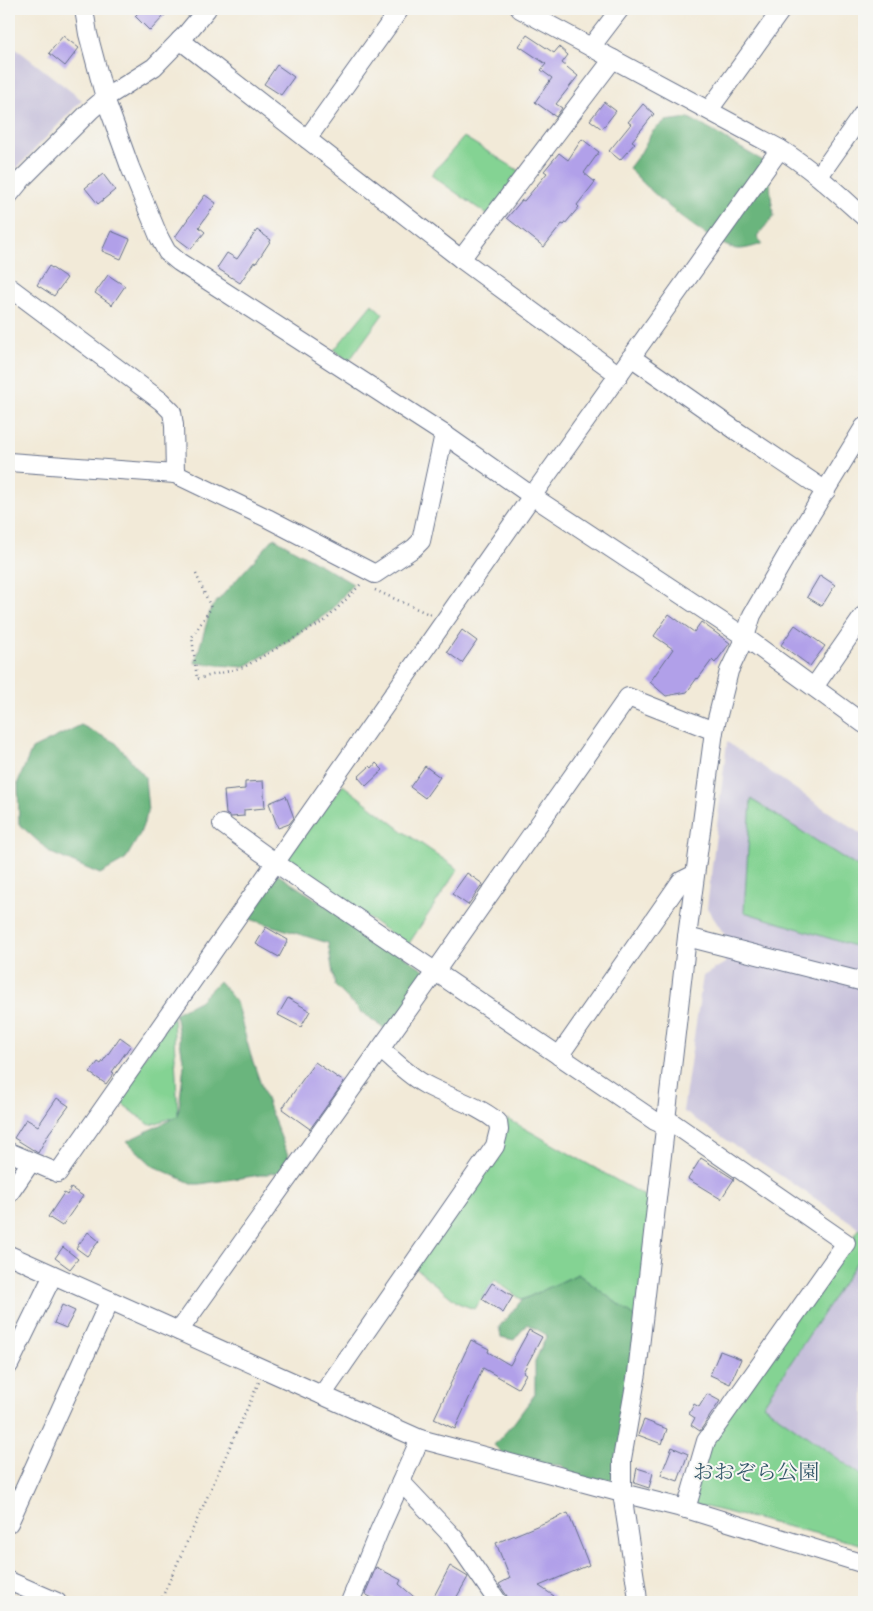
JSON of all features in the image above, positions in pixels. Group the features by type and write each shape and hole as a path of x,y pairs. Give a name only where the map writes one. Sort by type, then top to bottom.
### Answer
{"street":[{"path":"84,9 88,34 105,98 151,220 167,252 179,262 444,434 532,496 745,637 864,724"},
{"path":"9,195 22,179 84,117 105,98 154,66 207,9"},
{"path":"307,139 400,9"},
{"path":"520,9 796,158 864,217"},
{"path":"591,47 620,9"},
{"path":"709,110 782,9"},
{"path":"180,40 461,259 619,374"},
{"path":"461,259 613,59"},
{"path":"818,176 864,112"},
{"path":"9,1152 58,1173 532,496 780,149"},
{"path":"9,286 161,401 172,412 175,474"},
{"path":"631,356 738,432 826,491"},
{"path":"638,1602 622,1493 622,1459 637,1373 687,937 714,731 729,671 745,637 752,615 864,427"},
{"path":"9,462 175,474 267,518 375,574 414,548 421,541 444,434"},
{"path":"814,688 864,615"},
{"path":"179,1331 628,697 714,731"},
{"path":"222,824 275,863 655,1121 666,1123 846,1243 706,1441 686,1508"},
{"path":"559,1056 681,881 695,874"},
{"path":"687,937 864,982"},
{"path":"322,1395 495,1146 499,1130 498,1122 488,1114 423,1084 380,1049"},
{"path":"9,1194 30,1162"},
{"path":"9,1255 420,1439 622,1493 686,1508 864,1564"},
{"path":"9,1365 53,1275"},
{"path":"9,1524 110,1300"},
{"path":"350,1602 420,1439"},
{"path":"401,1482 454,1538 498,1602"},
{"path":"9,1581 57,1602"}],"path":[{"path":"196,574 211,608 192,637 197,679 244,667 326,620 361,583"},
{"path":"370,587 444,621"},
{"path":"160,1602 265,1370"}],"shaded area":[{"path":"9,43 82,100 9,176"},
{"path":"727,742 864,836 864,1231 683,1111 703,976 725,963 724,934 707,908"},
{"path":"864,1251 864,1477 763,1405"}],"green space":[{"path":"689,118 769,164 774,216 757,236 762,244 747,248 732,248 706,234 650,190 629,168 652,132 665,121"},
{"path":"464,137 521,172 489,216 431,175"},
{"path":"372,304 383,314 349,361 334,350"},
{"path":"274,538 353,584 329,612 282,645 244,667 195,663 211,608"},
{"path":"81,725 116,743 145,777 148,812 139,836 125,860 100,874 51,853 19,824 18,782 32,749"},
{"path":"343,785 404,832 458,869 408,945 284,861"},
{"path":"751,799 864,871 864,949 744,912"},
{"path":"277,874 428,972 391,1033 360,1011 335,986 328,943 243,917"},
{"path":"219,981 236,1002 251,1056 294,1170 193,1184 153,1166 127,1141 178,1116 184,1065 175,1013 199,1001"},
{"path":"173,1016 178,1116 150,1125 116,1099"},
{"path":"508,1119 657,1203 642,1322 578,1274 522,1300 495,1280 474,1309 458,1303 408,1262 430,1240"},
{"name":"おおぞら公園","path":"860,1228 864,1231 864,1251 763,1405 864,1477 864,1545 693,1504 711,1434"},
{"path":"578,1274 642,1322 622,1479 577,1481 561,1465 513,1464 494,1445 513,1424 535,1394 535,1361 547,1335 527,1324 514,1340 501,1337 499,1327 522,1300"}],"building":[{"path":"142,9 159,9 165,15 150,31 135,16"},
{"path":"527,35 554,53 559,47 568,55 562,63 578,76 556,104 562,108 556,117 535,102 552,78 541,70 546,64 519,46"},
{"path":"63,36 79,48 65,66 49,53"},
{"path":"277,65 294,77 281,95 264,84"},
{"path":"604,102 616,111 602,129 590,120"},
{"path":"643,104 654,114 632,141 635,143 620,160 609,151 631,124 628,122"},
{"path":"582,139 599,152 584,173 595,182 577,205 579,207 564,225 562,224 544,247 507,218 547,173 544,171 559,153 568,160"},
{"path":"103,174 115,190 98,204 85,188"},
{"path":"205,195 216,203 199,227 205,232 191,249 175,237"},
{"path":"257,230 271,240 240,283 217,268 227,253 237,259"},
{"path":"111,231 130,239 121,259 102,251"},
{"path":"49,266 67,278 54,296 37,285"},
{"path":"108,275 125,286 112,305 95,293"},
{"path":"820,575 835,585 822,606 807,597"},
{"path":"669,614 694,632 701,622 730,643 715,663 712,660 687,692 666,696 650,682 673,649 654,636"},
{"path":"795,625 825,646 810,666 781,645"},
{"path":"462,630 477,641 462,663 447,652"},
{"path":"376,763 383,770 366,786 358,777"},
{"path":"425,766 440,777 425,798 410,787"},
{"path":"263,781 265,808 244,810 244,816 231,817 226,814 224,791 245,789 245,782"},
{"path":"286,796 294,818 289,824 278,828 269,803"},
{"path":"467,873 483,884 468,905 452,894"},
{"path":"266,927 288,940 279,957 256,944"},
{"path":"288,998 310,1011 301,1027 278,1015"},
{"path":"120,1037 131,1045 106,1084 90,1073 98,1062 101,1064"},
{"path":"315,1062 344,1082 310,1129 282,1109"},
{"path":"57,1098 69,1106 49,1133 38,1153 14,1138 26,1119 38,1126"},
{"path":"701,1158 734,1179 721,1199 688,1179"},
{"path":"71,1188 83,1196 62,1226 48,1217 64,1193 67,1195"},
{"path":"88,1232 99,1241 87,1256 76,1248"},
{"path":"63,1247 78,1259 70,1269 55,1258"},
{"path":"492,1283 513,1296 503,1313 482,1299"},
{"path":"62,1305 75,1311 66,1328 54,1323"},
{"path":"529,1330 542,1337 523,1372 526,1374 518,1388 483,1368 455,1429 434,1419 471,1340 489,1349 488,1352 510,1365"},
{"path":"720,1351 741,1359 730,1384 710,1375"},
{"path":"707,1394 720,1401 700,1431 691,1425 695,1418 689,1414 694,1404 699,1407"},
{"path":"644,1420 667,1429 662,1444 638,1435"},
{"path":"672,1447 688,1454 678,1481 661,1475"},
{"path":"637,1468 653,1473 649,1488 634,1483"},
{"path":"568,1513 589,1565 539,1586 554,1596 548,1602 508,1602 507,1596 499,1584 510,1578 496,1543"},
{"path":"450,1566 468,1577 454,1602 431,1602"},
{"path":"376,1567 401,1580 399,1584 420,1602 379,1602 365,1594"}]}
